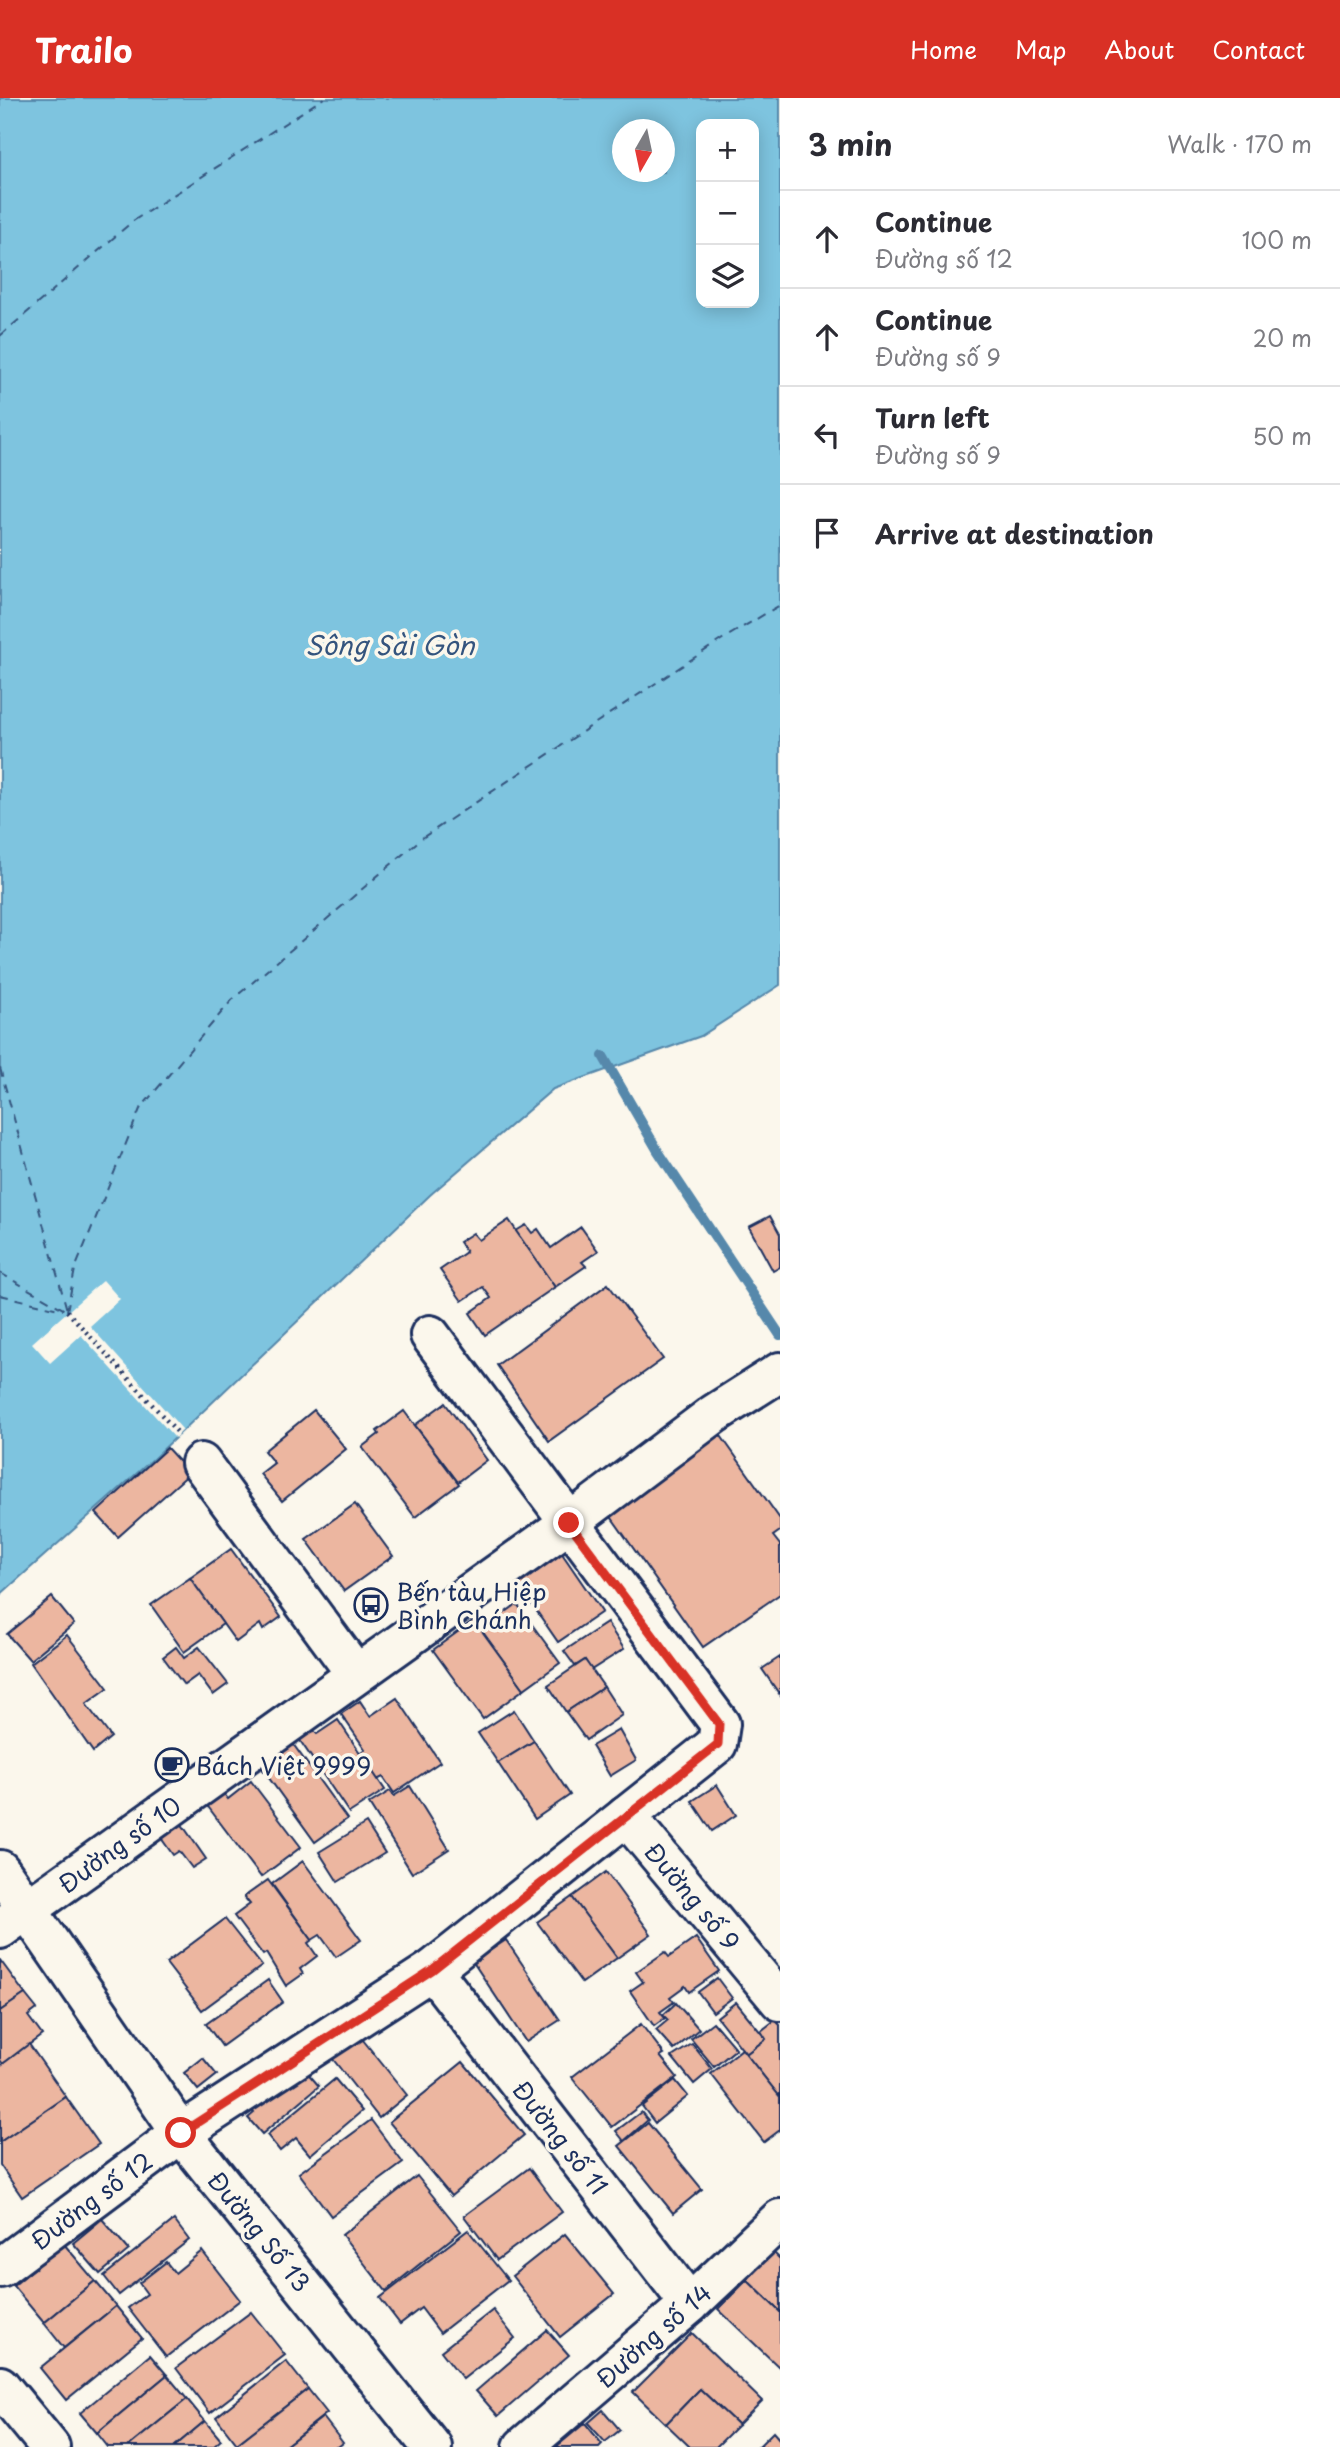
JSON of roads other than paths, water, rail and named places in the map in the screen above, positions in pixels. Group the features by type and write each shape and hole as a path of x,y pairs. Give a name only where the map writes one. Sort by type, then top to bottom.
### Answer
{"street":[{"path":"430,1335 719,1724 718,1744 626,1816"},
{"name":"Đường số 10","path":"14,1919 569,1523 714,1414 780,1372"},
{"path":"201,1463 356,1674"},
{"name":"Đường số 12","path":"0,2268 181,2133 432,1970 626,1816"},
{"name":"Đường số 9","path":"626,1816 780,2001"},
{"name":"Đường Số 13","path":"0,1870 14,1919 432,2447"},
{"name":"Đường số 11","path":"432,1970 690,2304"},
{"name":"Đường số 14","path":"523,2447 690,2304 780,2219"},
{"path":"0,2386 50,2447"}],"water":[{"name":"Sông Sài Gòn","path":"0,98 780,98 780,985 701,1036 553,1089 430,1195 153,1459 0,1595"}],"waterway":[{"path":"603,1056 658,1151 780,1335"}],"place":[{"name":"Bến tàu Hiệp Bình Chánh","path":"371,1605"},
{"name":"Bách Việt 9999","path":"172,1765"}]}
